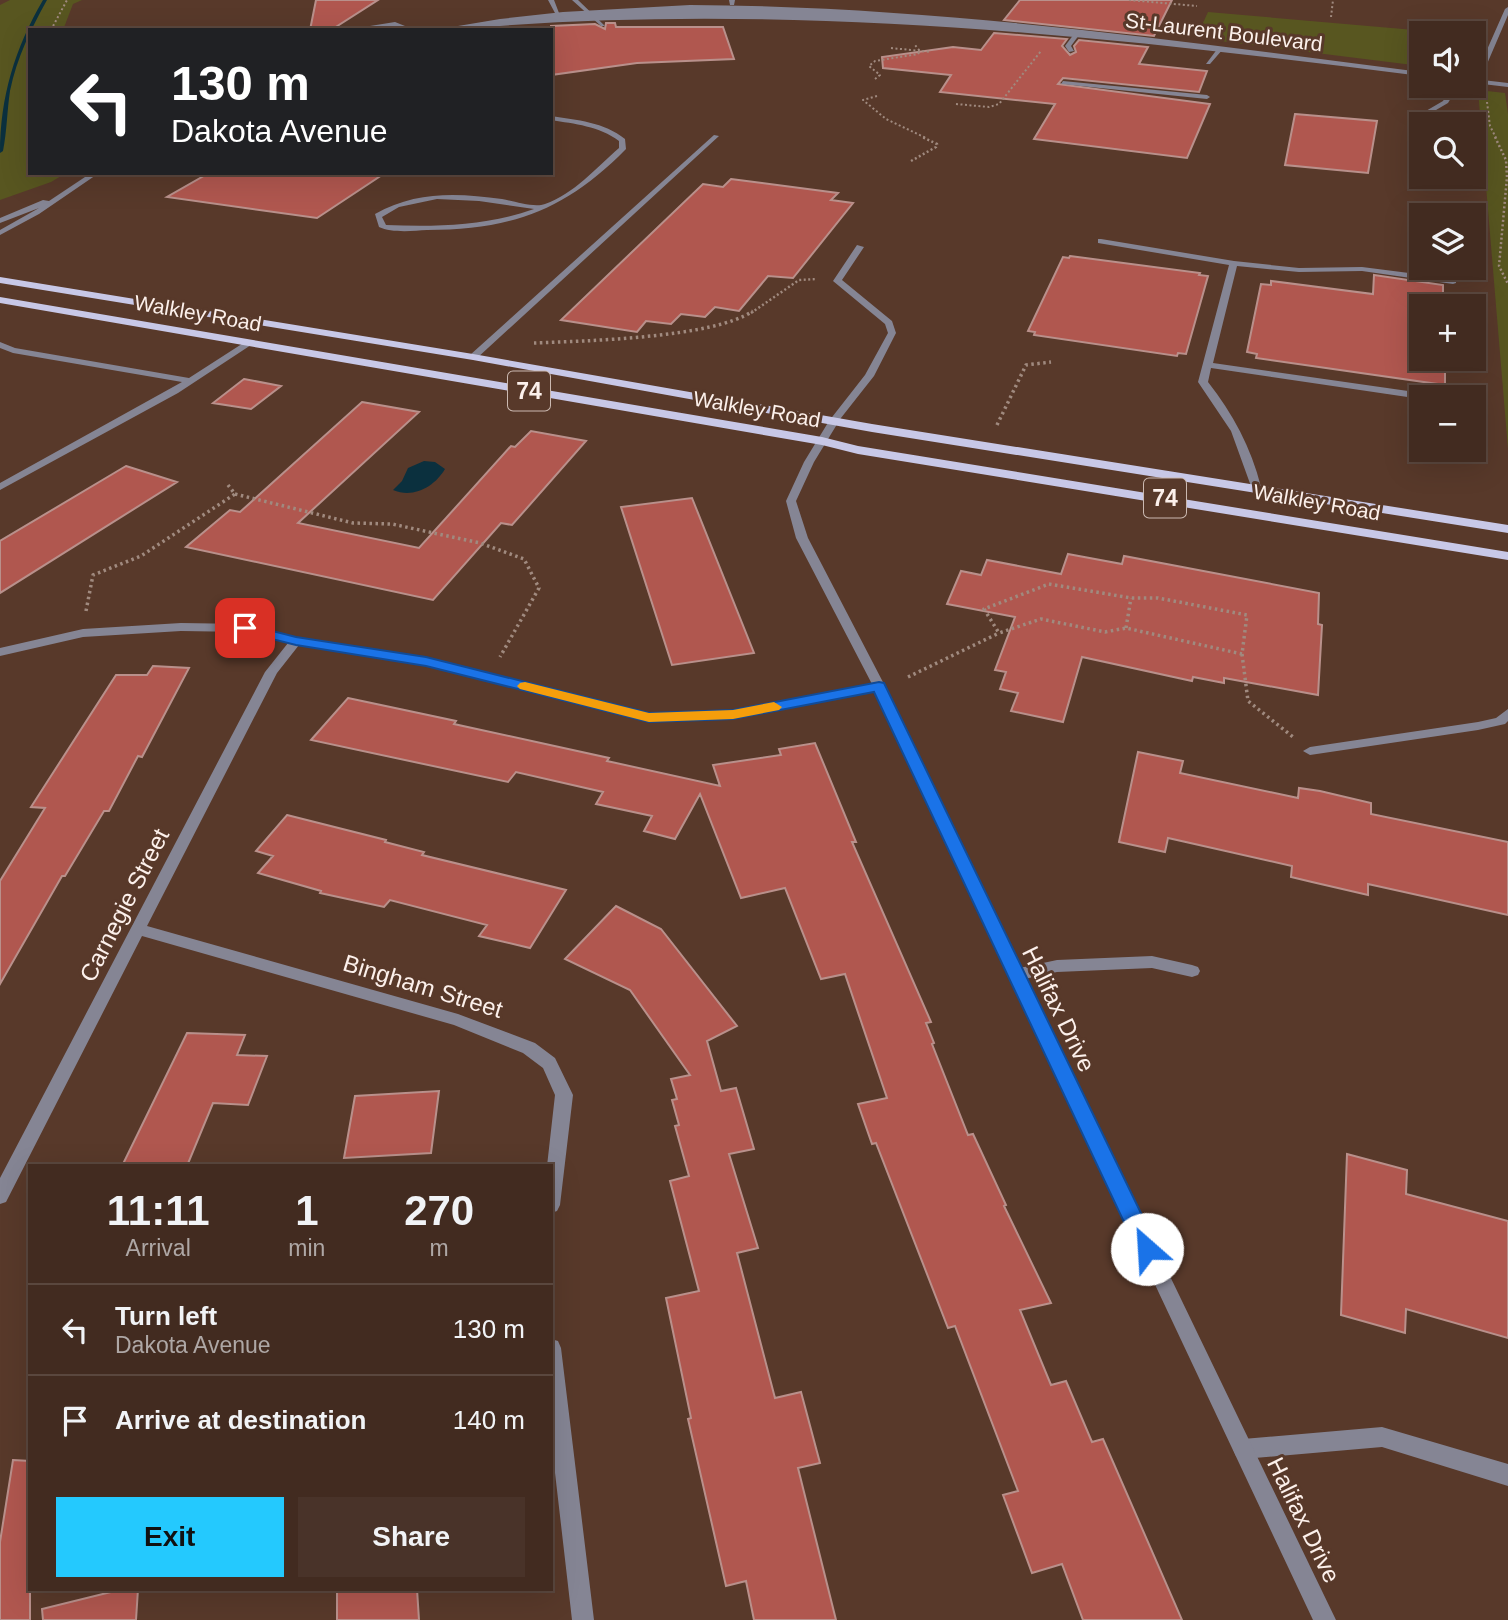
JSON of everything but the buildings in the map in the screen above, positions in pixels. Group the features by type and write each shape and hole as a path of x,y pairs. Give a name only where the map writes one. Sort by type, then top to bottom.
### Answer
{"main road":[{"name":"Walkley Road","path":"0,280 473,357 834,421 1508,529"},
{"name":"Walkley Road","path":"3,302 822,441 858,450 1253,512 1508,556"},
{"path":"242,342 261,322"},
{"path":"1253,512 1256,487"}],"street":[{"path":"551,0 557,12"},
{"path":"575,0 603,25"},
{"name":"St-Laurent Boulevard","path":"451,28 588,9 732,2 871,11 1079,31 1409,73"},
{"path":"1486,59 1508,9"},
{"path":"859,20 871,11"},
{"path":"364,28 395,24 406,28"},
{"path":"1498,29 1508,30"},
{"path":"1071,51 1068,46 1079,31"},
{"path":"1208,63 1220,49"},
{"path":"1486,80 1508,85"},
{"path":"1063,83 1207,97"},
{"path":"1428,112 1448,98"},
{"path":"542,208 434,195 395,204 378,216 383,227 441,230 506,219 542,208 565,197 622,149 622,140 614,132 597,126 553,118"},
{"path":"473,357 716,136"},
{"path":"0,233 34,217 54,200 93,175"},
{"path":"0,221 54,200"},
{"path":"1101,241 1234,263 1299,270 1362,269 1453,281"},
{"name":"Halifax Drive","path":"860,247 837,281 889,323 892,333 869,376 834,421 808,462 790,501 802,538 879,686 1325,1620"},
{"path":"1234,263 1203,382 1230,417 1248,456 1256,487"},
{"path":"0,487 190,381 242,342"},
{"path":"0,345 13,350 190,381"},
{"path":"1209,365 1409,394"},
{"path":"0,652 83,633 181,627 245,628 296,641 426,662 649,717 733,715 879,686"},
{"name":"Carnegie Street","path":"0,1196 271,672 296,641"},
{"path":"1310,751 1478,726 1500,720 1508,713"},
{"name":"Bingham Street","path":"136,929 458,1020 529,1048 549,1063 564,1095 553,1188"},
{"path":"1015,975 1058,966 1152,962 1192,971"},
{"path":"553,1365 583,1620"},
{"path":"1243,1449 1382,1437 1508,1475"}],"path":[{"path":"52,28 67,0"},
{"path":"1129,0 1197,6"},
{"path":"1331,17 1333,0"},
{"path":"910,42 920,51"},
{"path":"924,51 934,45"},
{"path":"956,104 989,107 999,104 1045,46"},
{"path":"891,47 931,52"},
{"path":"875,79 880,75 869,66 874,61 918,54 920,51"},
{"path":"877,96 863,100 886,119 937,144 911,161"},
{"path":"1487,100 1490,126 1506,160 1507,177 1499,266 1508,284"},
{"path":"487,344 620,339 706,327 746,316 799,281 817,279"},
{"path":"993,435 1026,365 1051,362"},
{"path":"228,485 236,494 354,523 392,524 480,543 524,559 539,588 487,677"},
{"path":"83,633 89,584 93,575 141,556 236,494"},
{"path":"999,633 984,609 1049,584 1131,598 1158,598 1247,615 1242,654 1248,701 1310,751"},
{"path":"1126,628 1131,598"},
{"path":"908,677 999,633 1041,618 1105,632 1126,628 1242,654"}],"shaded area":[{"path":"10,0 82,0 73,4 64,28 28,28 28,175 63,175 51,182 0,200 0,5"},
{"path":"1208,12 1409,30 1409,65 1196,38"},
{"path":"1486,91 1505,93 1508,114 1508,449 1486,186 1486,112 1480,112 1479,98 1486,98"}],"water":[{"path":"424,461 435,462 445,469 436,481 416,492 393,490 402,481 408,468"}],"waterway":[{"path":"30,28 45,0"},
{"path":"0,151 7,94 15,63 28,33"}],"slow traffic":[{"path":"525,686 649,717 733,715 774,707"}],"route":[{"path":"245,628 296,641 426,662 649,717 733,715 879,686 1147,1249"}]}
